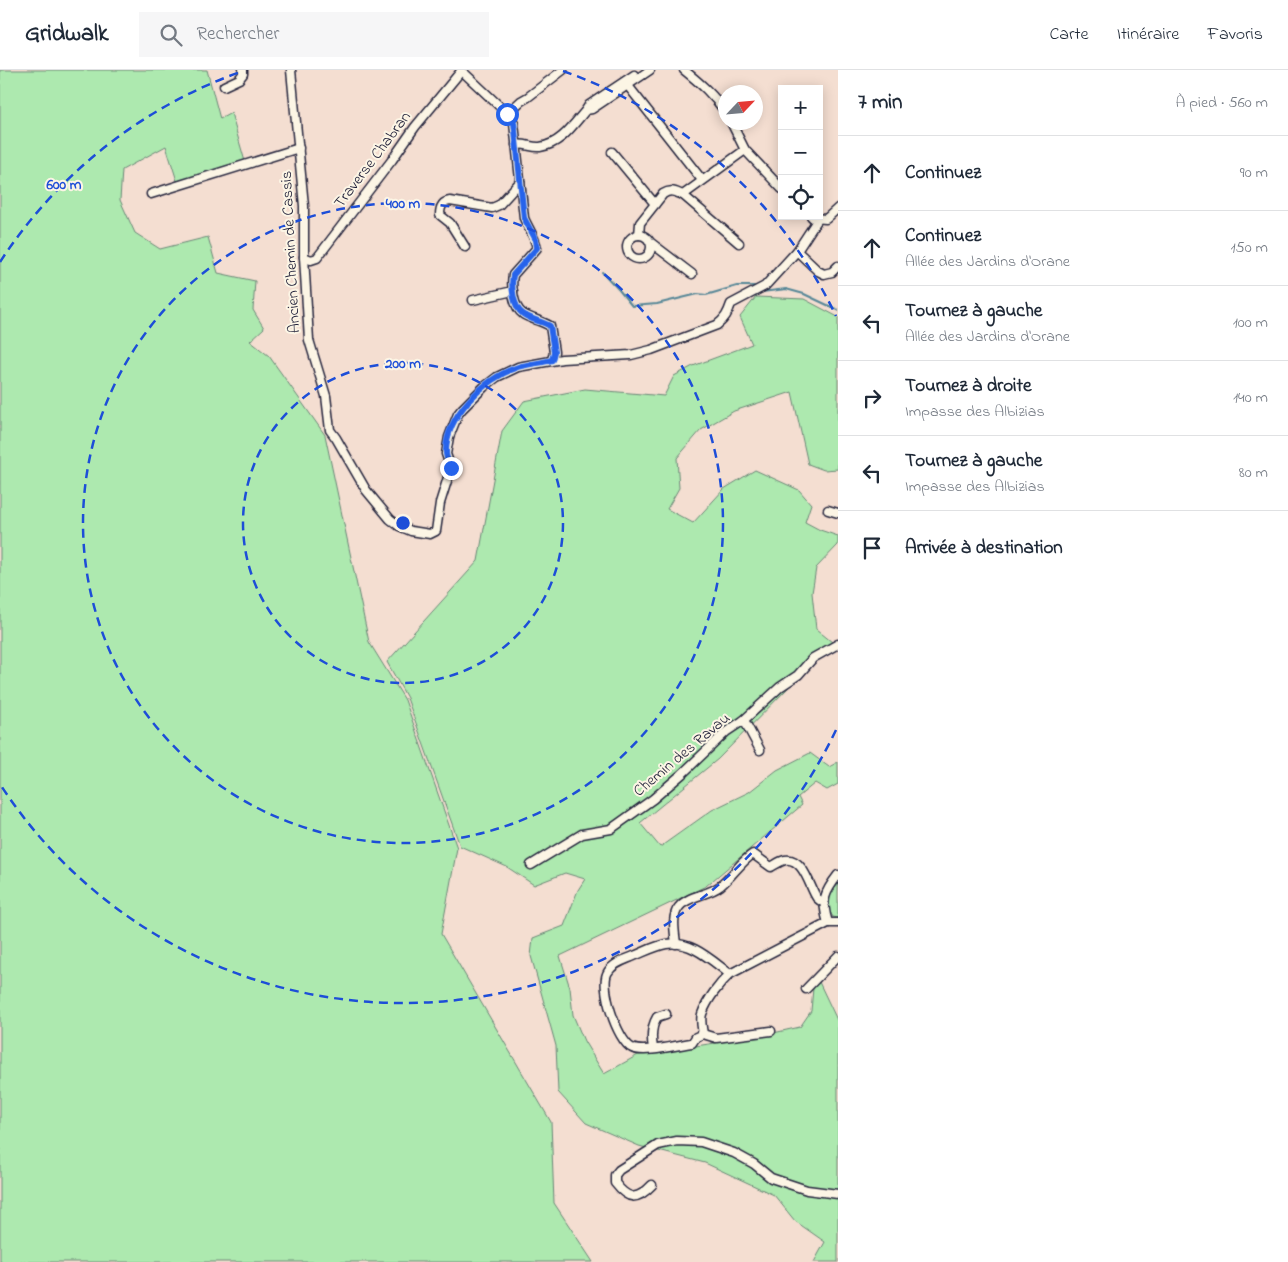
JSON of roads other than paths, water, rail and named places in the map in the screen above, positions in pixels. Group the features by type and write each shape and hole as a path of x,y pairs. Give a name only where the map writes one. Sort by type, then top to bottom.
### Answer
{"street":[{"path":"224,86 239,79 243,74 243,70"},
{"name":"Ancien Chemin de Cassis","path":"291,70 304,206 304,258 309,340 326,396 330,430 366,490 390,519 405,529 430,534 436,531 437,516 451,468 446,454 449,437 458,414 484,387 497,377 518,367 552,360"},
{"path":"461,70 514,123 524,218 536,240 537,248 513,275 513,291 522,314 550,326 554,352 552,360 631,355 652,350 717,325 728,313 731,304 765,286 797,251 816,224 815,220"},
{"name":"Traverse Chabran","path":"304,258 311,260 316,258 392,160 414,127 461,70"},
{"path":"507,114 521,101 528,98 563,70"},
{"path":"516,145 541,147 560,140 589,105 626,84 635,73 650,70"},
{"path":"684,70 702,84 718,102"},
{"path":"626,84 702,180"},
{"path":"515,130 531,145"},
{"path":"735,130 746,150 778,186"},
{"path":"151,194 299,148"},
{"path":"683,195 746,150"},
{"path":"612,152 655,204"},
{"path":"465,247 450,224 440,215 441,207 450,201 492,208 499,205 520,182"},
{"path":"639,235 640,223 655,204 668,191 672,191 683,195 740,243"},
{"path":"823,219 826,219 838,208"},
{"path":"650,242 650,250 645,257 632,257 627,250 628,241 635,235 644,236 692,274"},
{"path":"797,251 818,271 824,274 832,272 838,266"},
{"path":"473,300 513,291"},
{"path":"828,510 838,513"},
{"name":"Chemin des Ravau","path":"531,865 582,834 611,829 653,799 726,732 744,720 780,687 798,674 813,658 838,644"},
{"path":"744,720 760,750"},
{"path":"676,944 674,922 677,908 683,902 710,892 720,886 753,854 771,867 784,860 790,860 799,866 806,874 816,897 823,902"},
{"path":"828,923 823,902 830,885 838,875"},
{"path":"703,1034 702,1014 722,981 730,974 828,923 838,923"},
{"path":"730,974 697,950 676,944 666,944 654,948 615,965 608,970 606,976 607,996 618,1032 623,1041 630,1048 639,1050 692,1043 696,1037 703,1034 716,1038 771,1031"},
{"path":"806,989 838,956"},
{"path":"653,1048 651,1036 653,1025 658,1017 666,1014"},
{"path":"652,1185 643,1195 632,1197 621,1191 615,1183 615,1175 619,1170 658,1145 677,1140 701,1142 734,1153 754,1164 771,1178 807,1190 838,1194"}],"waterway":[{"path":"466,80 504,116"},
{"path":"602,272 632,306 657,304 698,294 706,295 737,286 754,286 756,288"},
{"path":"762,292 786,289 804,294 838,310"}]}
